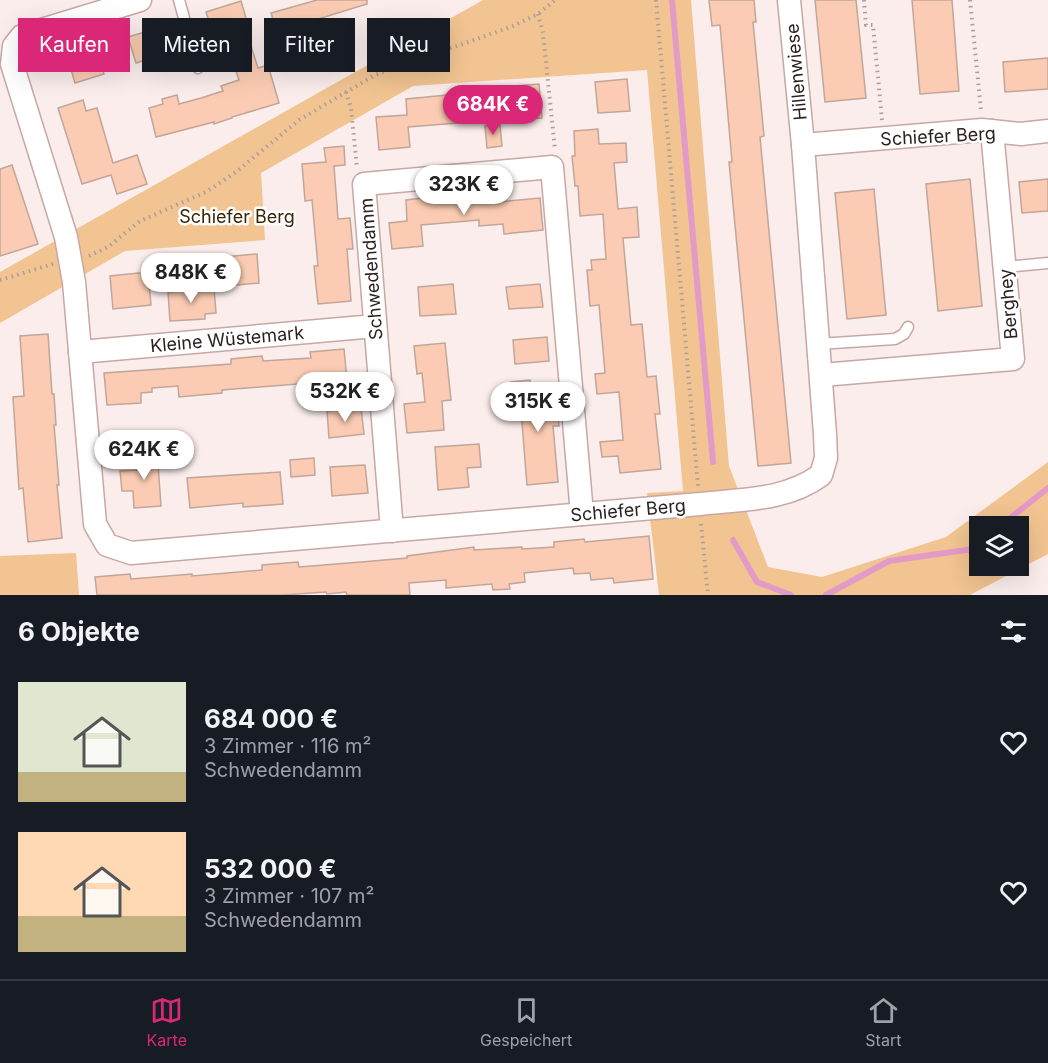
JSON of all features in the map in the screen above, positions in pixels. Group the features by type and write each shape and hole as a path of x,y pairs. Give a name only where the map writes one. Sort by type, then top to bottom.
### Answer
{"street":[{"name":"Schiefer Berg","path":"140,0 22,36 14,46 12,64 66,237 70,259 95,524 107,545 131,553 700,504 779,495 805,487 821,475 826,458 822,375 803,145 987,130 1021,134 1048,131"},
{"name":"Hillenwiese","path":"789,0 803,145"},
{"name":"Berghey","path":"822,375 1013,359 1005,267 987,130"},
{"name":"Schwedendamm","path":"392,531 364,184 552,167"},
{"path":"552,167 582,514"},
{"name":"Kleine Wüstemark","path":"80,352 375,326"}],"lane":[{"path":"179,0 184,18"},
{"path":"1005,267 1048,262"},
{"path":"818,344 895,339 904,334 908,327"}],"path":[{"path":"0,280 91,255 108,247 140,221 206,192 236,172 291,125 375,75 513,26 538,14 555,0"},
{"path":"656,0 708,595"},
{"path":"864,0 866,25 873,25 884,138"},
{"path":"970,0 987,130"},
{"path":"538,14 543,33 555,158 552,167"},
{"path":"346,92 351,108 357,174 364,184"}],"green space":[{"path":"483,0 691,0 729,466 768,567 822,577 946,537 969,520 969,576 1006,576 970,595 659,595 647,493 683,491 647,70 413,86 261,173 265,240 125,251 0,323 0,272 367,65 367,72 450,72 450,19"},
{"path":"1048,462 1048,554 1029,564 1029,516 975,516"},
{"path":"76,553 79,595 0,595 0,556"}],"building":[{"path":"317,0 367,0 367,4 321,18 273,18 271,13"},
{"path":"709,0 754,0 756,22 753,22 764,136 760,137 791,463 758,466 729,162 732,162 720,25 712,26"},
{"path":"815,0 856,0 866,98 825,102"},
{"path":"912,0 952,0 959,91 920,94"},
{"path":"241,1 246,18 208,18 206,12"},
{"path":"142,33 142,61 136,63 130,36"},
{"path":"252,49 258,68 264,66 264,72 270,72 279,103 214,124 214,122 156,137 149,108 163,104 162,99 177,95 179,104 223,91 221,86 239,80 236,72 252,72"},
{"path":"1048,58 1048,89 1005,92 1003,62"},
{"path":"72,72 103,72 104,74 75,83"},
{"path":"627,79 630,111 598,113 595,82"},
{"path":"539,84 542,118 503,121 500,87"},
{"path":"468,93 470,122 408,127 410,147 379,150 376,117 407,115 406,99"},
{"path":"83,100 86,111 97,108 113,163 137,155 147,184 117,194 111,175 82,184 58,108"},
{"path":"500,125 502,146 487,148 485,126"},
{"path":"598,129 599,144 626,143 627,162 614,163 618,209 637,207 639,237 623,238 631,325 642,324 647,377 656,376 660,414 655,414 661,469 620,473 618,456 602,457 600,442 623,440 619,392 597,394 595,374 605,373 599,305 590,306 587,270 592,270 591,260 606,259 603,214 580,216 578,186 575,186 572,156 575,156 574,131"},
{"path":"344,146 345,165 334,166 338,219 350,218 353,249 347,249 351,301 318,304 314,266 318,266 312,200 305,201 302,164 326,162 324,148"},
{"path":"12,165 38,244 0,256 0,169"},
{"path":"970,179 982,306 938,311 926,184"},
{"path":"1048,179 1048,211 1022,213 1019,182"},
{"path":"874,189 886,315 847,319 835,193"},
{"path":"477,190 478,201 488,200 488,203 540,198 543,230 504,234 503,224 479,226 479,220 421,225 423,246 392,249 389,223 407,221 406,200 441,196 441,193"},
{"path":"257,254 259,283 226,286 223,257"},
{"path":"148,272 151,305 113,309 110,276"},
{"path":"453,284 456,314 420,316 418,287"},
{"path":"540,284 543,307 509,309 506,287"},
{"path":"214,288 216,313 205,314 205,319 170,321 168,292"},
{"path":"48,334 52,394 54,394 59,485 57,485 62,538 28,542 23,488 19,489 13,397 24,396 20,336"},
{"path":"547,337 549,361 515,364 513,340"},
{"path":"445,343 451,400 442,401 444,430 407,433 404,404 425,402 422,373 417,374 414,346"},
{"path":"344,349 347,380 222,390 222,393 179,397 178,386 152,388 152,392 141,393 141,403 107,405 104,373 231,364 231,359 262,356 263,361 311,358 310,352"},
{"path":"530,380 532,396 556,394 559,426 553,426 558,482 527,485 520,398 513,398 511,382"},
{"path":"361,408 364,434 329,438 327,411"},
{"path":"479,444 481,467 467,468 469,487 438,490 435,447"},
{"path":"157,450 161,506 134,508 133,491 122,491 120,471 139,470 138,451"},
{"path":"314,458 315,475 291,477 290,460"},
{"path":"365,465 368,493 332,496 330,467"},
{"path":"280,472 283,504 243,507 243,503 190,508 187,478"},
{"path":"649,536 653,579 614,583 613,578 591,580 590,573 574,574 573,568 524,573 525,582 509,584 510,589 493,590 492,584 446,588 446,580 409,583 410,595 347,595 346,592 327,594 326,592 283,595 97,595 95,577 130,574 131,579 192,574 192,576 262,570 262,565 298,562 299,567 407,558 407,556 474,547 474,550 554,547 554,542 584,539 585,542"}],"waterway":[{"path":"672,0 713,462"},
{"path":"1013,516 1048,488"},
{"path":"733,540 757,582 791,595"},
{"path":"826,595 889,561 969,550"}]}
